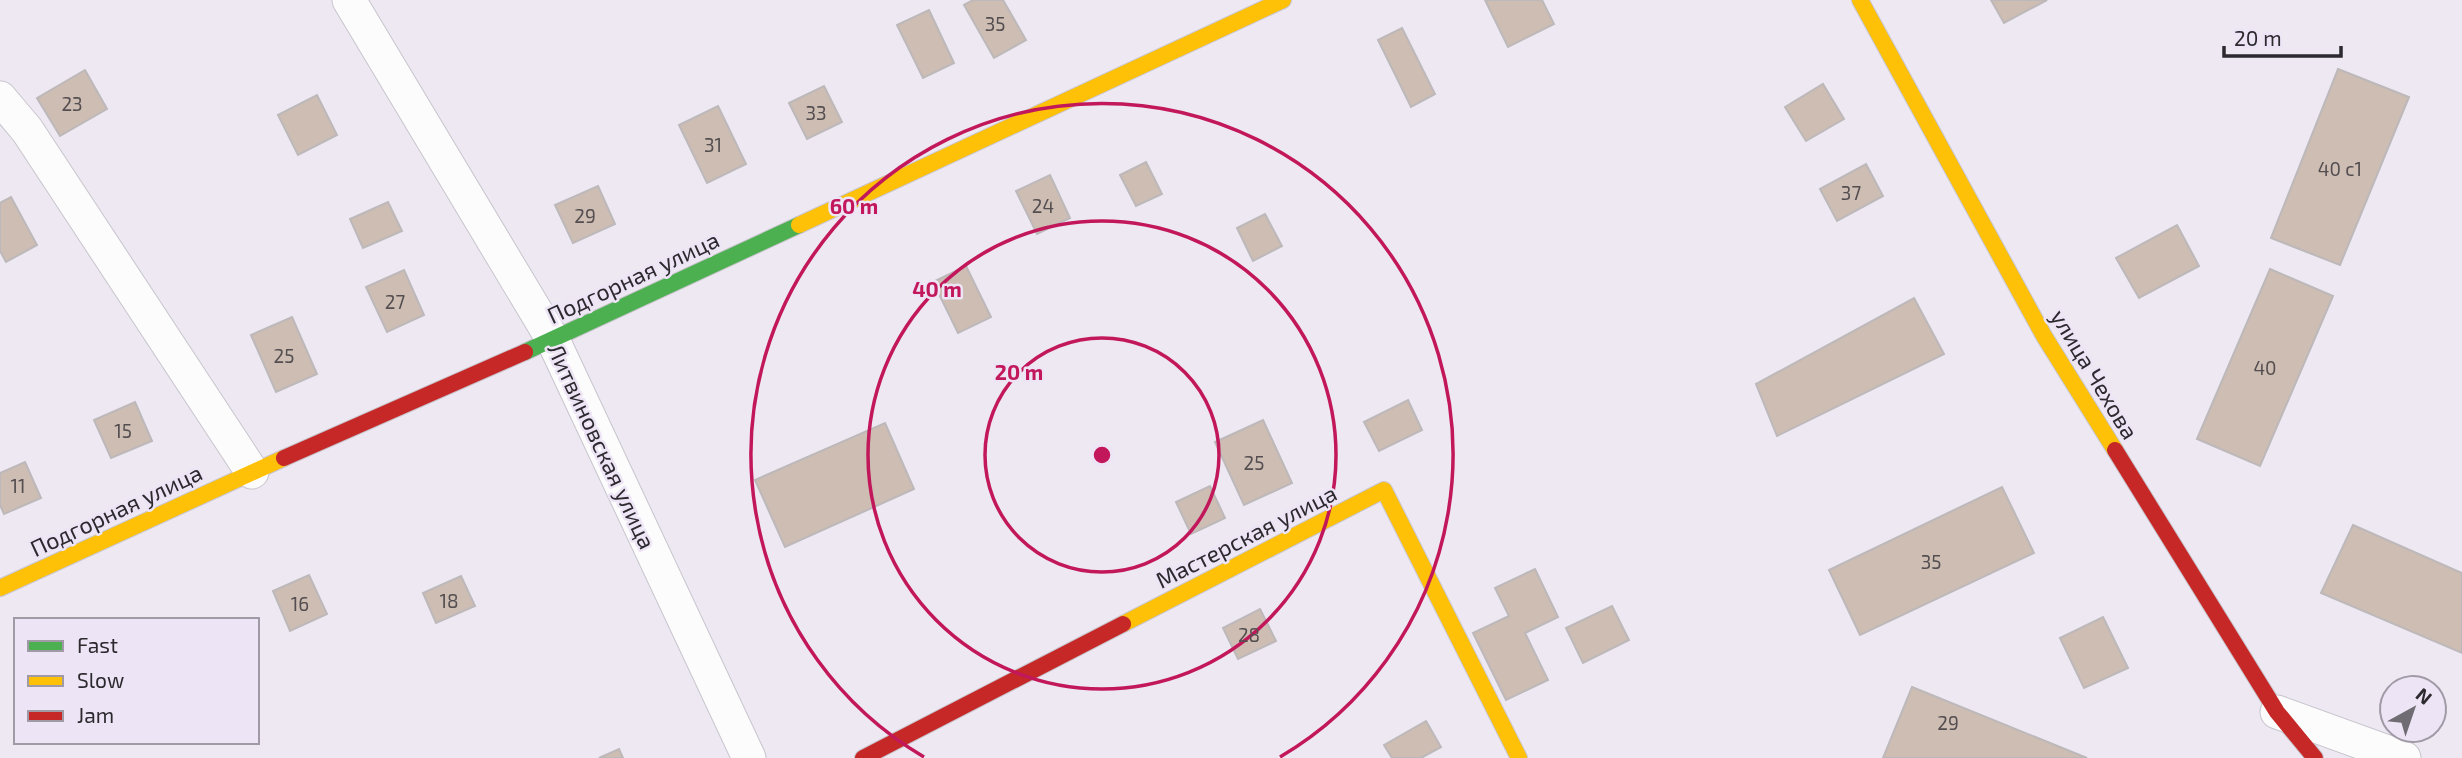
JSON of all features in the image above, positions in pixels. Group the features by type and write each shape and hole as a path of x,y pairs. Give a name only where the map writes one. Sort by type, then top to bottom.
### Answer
{"street":[{"name":"Литвиновская улица","path":"349,0 553,340 749,758"},
{"name":"Подгорная улица","path":"0,588 253,472 553,340 1283,0"},
{"name":"улица Чехова","path":"1860,0 2044,336 2277,712 2315,758"},
{"path":"0,98 27,130 253,472"},
{"name":"Мастерская улица","path":"863,758 1384,490 1519,758"},
{"path":"2277,712 2404,758"}],"building":[{"path":"973,0 1003,0 1026,40 994,58 964,5"},
{"path":"1485,0 1542,0 1554,24 1508,47"},
{"path":"1991,0 2047,0 2004,23"},
{"path":"929,10 954,63 923,78 897,25"},
{"path":"1402,28 1435,94 1411,107 1378,40"},
{"path":"2338,69 2409,97 2340,265 2271,238"},
{"path":"85,70 107,109 60,136 37,98"},
{"path":"1823,84 1844,119 1806,141 1785,107"},
{"path":"824,86 842,122 807,139 789,103"},
{"path":"317,95 337,135 298,155 278,115"},
{"path":"718,106 746,164 707,183 679,125"},
{"path":"1146,162 1162,194 1136,206 1120,175"},
{"path":"1866,164 1883,196 1837,221 1820,189"},
{"path":"1050,175 1070,218 1037,234 1016,191"},
{"path":"598,186 615,224 573,243 555,205"},
{"path":"11,197 37,245 6,262 0,251 0,203"},
{"path":"388,202 402,231 363,248 350,219"},
{"path":"1265,214 1282,246 1253,261 1237,228"},
{"path":"2177,225 2199,266 2139,298 2116,258"},
{"path":"966,266 991,317 958,333 933,282"},
{"path":"2270,269 2333,296 2260,466 2197,439"},
{"path":"404,270 424,315 387,332 366,287"},
{"path":"1914,298 1944,354 1777,436 1756,384"},
{"path":"292,317 317,374 276,392 251,335"},
{"path":"1408,400 1422,430 1379,451 1364,422"},
{"path":"135,402 152,441 111,458 94,420"},
{"path":"1263,420 1292,483 1244,505 1215,442"},
{"path":"885,423 914,489 785,547 755,480"},
{"path":"25,462 41,498 4,514 0,505 0,473"},
{"path":"1210,486 1225,518 1191,534 1176,502"},
{"path":"2002,487 2034,553 1860,635 1829,570"},
{"path":"2353,525 2462,573 2462,653 2321,593"},
{"path":"1535,569 1558,617 1525,633 1548,680 1506,700 1473,633 1509,616 1495,588"},
{"path":"309,575 327,614 290,631 273,591"},
{"path":"461,576 475,606 436,623 423,593"},
{"path":"1612,606 1629,640 1583,663 1566,628"},
{"path":"1260,609 1276,641 1238,659 1223,628"},
{"path":"2103,617 2128,668 2084,688 2060,638"},
{"path":"1912,687 2087,758 1883,758"},
{"path":"1426,721 1441,747 1421,758 1392,758 1384,745"},
{"path":"619,749 623,758 599,758"}],"traffic: fast":[{"path":"525,352 799,225"}],"traffic: slow":[{"path":"799,225 1283,0"},
{"path":"1860,0 2044,336 2115,450"},
{"path":"0,588 284,458"},
{"path":"1123,624 1384,490 1519,758"}],"traffic: jam":[{"path":"284,458 525,352"},
{"path":"2115,450 2277,712 2315,758"},
{"path":"863,758 1123,624"}]}
